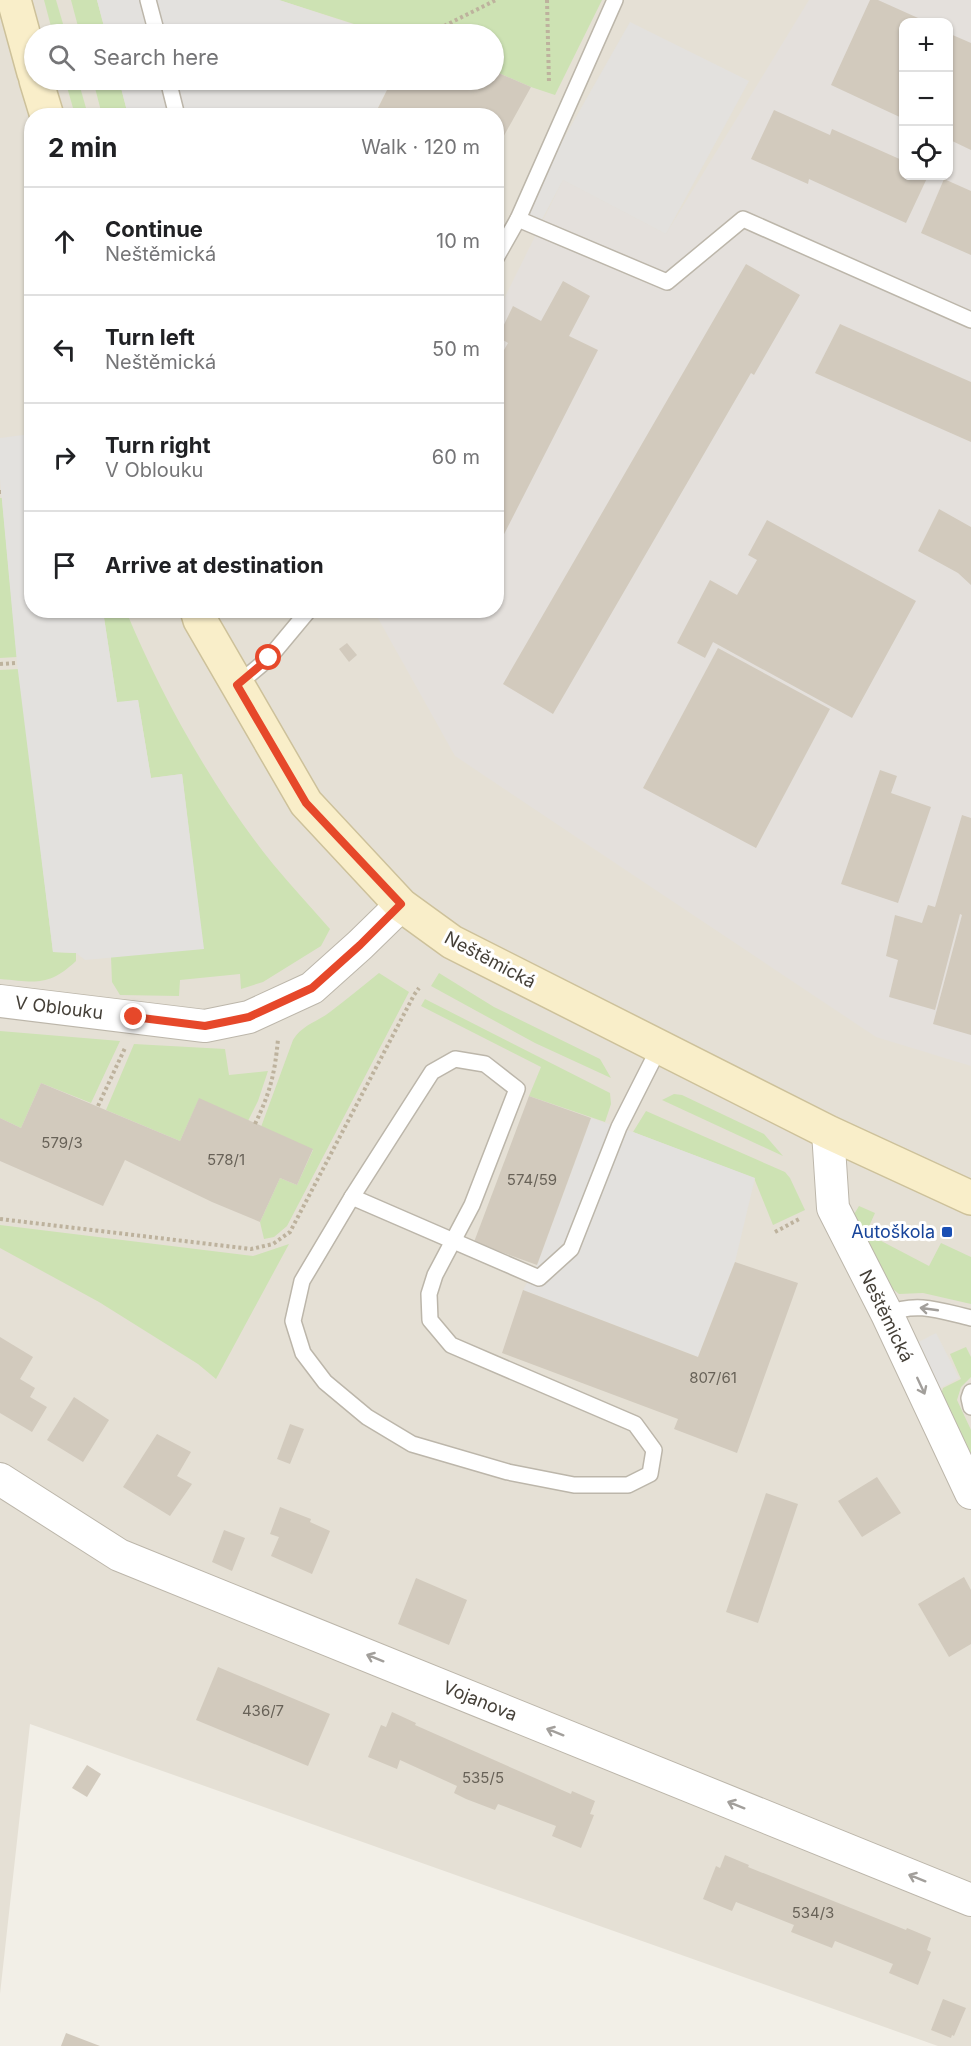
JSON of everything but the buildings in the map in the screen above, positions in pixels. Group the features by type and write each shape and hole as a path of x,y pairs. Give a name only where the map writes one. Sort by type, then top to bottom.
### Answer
{"street":[{"path":"14,0 24,36"},
{"path":"39,90 45,108"},
{"name":"Neštěmická","path":"201,618 237,685 306,803 401,904 452,942 828,1132 971,1198"},
{"name":"V Oblouku","path":"0,1001 205,1026 249,1017 312,988 401,904"},
{"name":"Neštěmická","path":"828,1132 833,1208 887,1314 971,1493"},
{"name":"Vojanova","path":"0,1479 119,1555 971,1900"}],"lane":[{"path":"148,0 154,24"},
{"path":"504,244 518,219 615,0"},
{"path":"170,90 175,108"},
{"path":"518,219 667,282 743,219 971,320"},
{"path":"237,685 269,658 302,618"},
{"path":"352,1197 539,1278 571,1249 619,1127 659,1048"},
{"path":"455,1059 485,1064 517,1089 472,1205 452,1240 435,1275 429,1294 430,1320 451,1345 635,1424 654,1450 650,1474 628,1485 574,1485 508,1472 412,1444 367,1417 325,1382 303,1353 294,1321 302,1281 352,1197 432,1072 455,1059"},
{"path":"887,1314 900,1308 926,1307 971,1318"},
{"path":"971,1392 969,1398 971,1407"}],"path":[{"path":"448,24 496,0"},
{"path":"547,0 549,93 568,105"},
{"path":"0,664 17,663"},
{"path":"0,1219 251,1249 273,1244 290,1232 419,988"},
{"path":"255,1124 275,1073 279,1032 271,1006"},
{"path":"98,1107 128,1042"},
{"path":"775,1232 808,1215"}],"shaded area":[{"path":"0,0 971,0 971,2046 938,2046 30,1724 0,1994"},
{"path":"97,0 279,0 352,24 103,24"},
{"path":"809,0 971,0 971,1066 876,1037 455,756 378,618 504,618 504,299 563,180 666,234"},
{"path":"630,22 749,81 666,234 563,180 538,227 518,219"},
{"path":"122,90 387,90 378,108 126,108"},
{"path":"24,435 24,618 104,618 117,702 138,700 151,778 182,774 204,949 85,960 76,953 53,952 17,663 0,479 0,438"},
{"path":"591,1118 755,1178 735,1262 698,1357 523,1290 537,1265"},
{"path":"936,1333 959,1378 935,1391 913,1345"}],"green space":[{"path":"44,0 56,0 63,24 50,24"},
{"path":"71,0 97,0 103,24 77,24"},
{"path":"279,0 602,0 555,95 504,75 504,24 354,24"},
{"path":"68,90 81,90 86,108 73,108"},
{"path":"96,90 122,90 126,108 100,108"},
{"path":"0,498 2,498 17,657 0,658"},
{"path":"104,618 129,618 172,709 230,806 273,864 330,929 321,946 263,982 241,989 240,974 180,980 179,996 120,995 112,982 111,957 203,948 182,774 151,778 138,700 117,703"},
{"path":"19,669 53,952 76,953 76,961 66,969 41,981 0,979 0,670"},
{"path":"379,973 409,992 287,1226 274,1237 264,1239 260,1222 280,1178 297,1185 313,1150 261,1127 293,1040 305,1027 330,1012"},
{"path":"439,973 494,1007 600,1059 611,1078 535,1043 431,986"},
{"path":"425,999 610,1093 611,1104 605,1122 529,1096 541,1067 421,1006"},
{"path":"0,1031 120,1041 91,1103 41,1083 21,1128 0,1118"},
{"path":"134,1044 225,1049 229,1075 268,1071 258,1101 248,1121 199,1099 180,1141 106,1110"},
{"path":"674,1094 682,1095 764,1134 783,1156 662,1100"},
{"path":"646,1111 785,1172 805,1210 773,1225 754,1178 633,1132"},
{"path":"859,1206 875,1213 866,1233 929,1266 941,1243 971,1257 971,1304 923,1293 899,1294 887,1284 853,1216"},
{"path":"0,1225 253,1256 289,1244 216,1379 198,1364 99,1302 0,1248"},
{"path":"966,1347 971,1357 971,1377 961,1387 957,1400 971,1430 971,1455 941,1395 943,1388 961,1379 950,1354"}],"place":[{"name":"Autoškola","path":"947,1232"}],"route":[{"path":"134,1017 205,1026 249,1017 312,988 401,904 306,803 237,685 269,658"}]}
